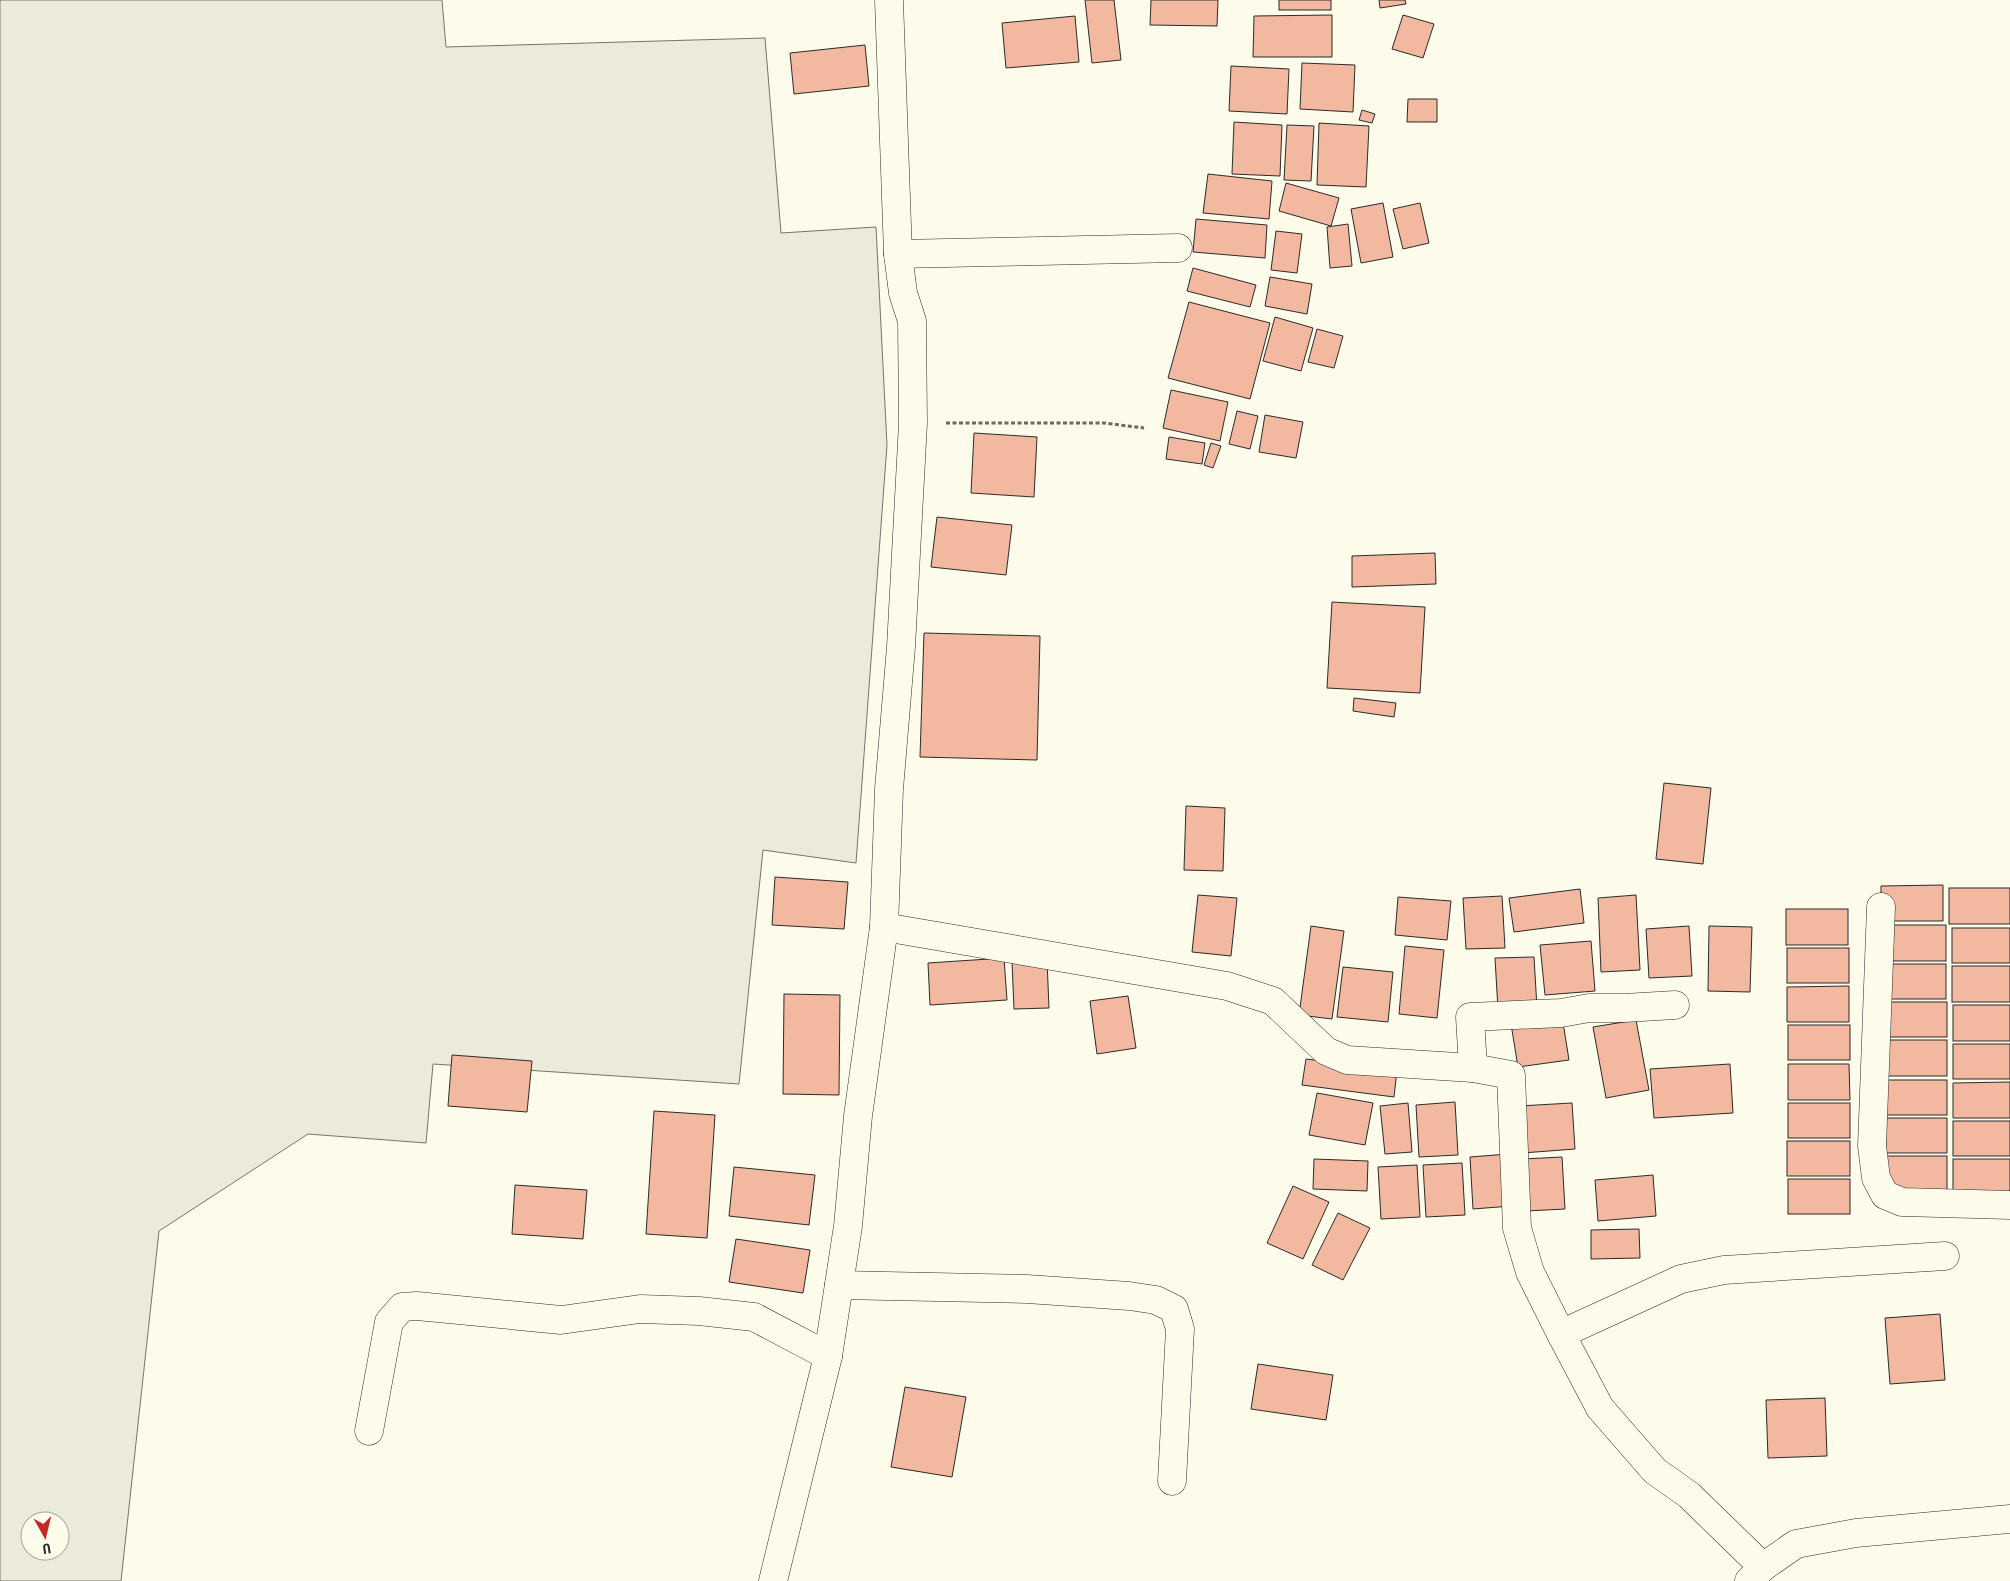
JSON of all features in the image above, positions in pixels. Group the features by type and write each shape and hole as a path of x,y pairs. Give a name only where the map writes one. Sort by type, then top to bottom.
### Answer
{"street":[{"path":"773,1581 828,1356 849,1217 858,1116 884,927 889,789 901,647 913,423 912,321 903,293 898,254 889,0"},
{"path":"898,254 1178,248"},
{"path":"1880,907 1872,1146 1876,1178 1885,1195 1902,1202 2010,1205"},
{"path":"884,927 1227,986 1273,1001 1326,1051 1347,1060 1473,1068 1511,1076 1518,1228 1530,1272 1600,1408 1655,1471 1688,1495 1756,1574 1796,1544 1856,1533 2010,1519"},
{"path":"1473,1068 1470,1017 1561,1013 1588,1008 1675,1005"},
{"path":"1561,1334 1681,1279 1724,1270 1944,1256"},
{"path":"839,1285 1027,1289 1128,1296 1156,1300 1174,1309 1180,1329 1172,1481"},
{"path":"369,1431 389,1322 402,1307 417,1306 561,1320 640,1309 699,1311 754,1317 828,1356"}],"path":[{"path":"913,423 1104,423 1144,428"}],"shaded area":[{"path":"0,0 442,0 446,47 765,38 781,233 876,227 887,445 856,863 763,850 739,1084 433,1064 426,1143 308,1134 159,1231 121,1581 0,1581"}],"building":[{"path":"1085,0 1114,0 1121,60 1092,63"},
{"path":"1151,0 1218,0 1217,26 1150,25"},
{"path":"1279,0 1331,0 1331,10 1279,10"},
{"path":"1379,0 1405,0 1406,4 1380,8"},
{"path":"1332,15 1332,57 1253,57 1254,16"},
{"path":"1403,15 1434,24 1423,58 1392,49"},
{"path":"1075,16 1079,62 1006,68 1002,23"},
{"path":"865,45 869,86 794,94 790,53"},
{"path":"1302,63 1355,65 1353,112 1300,109"},
{"path":"1231,66 1289,69 1287,114 1229,111"},
{"path":"1408,99 1437,99 1437,122 1407,122"},
{"path":"1362,110 1375,114 1372,123 1359,120"},
{"path":"1234,122 1282,125 1280,176 1232,174"},
{"path":"1319,123 1369,126 1366,187 1317,185"},
{"path":"1287,125 1314,126 1311,181 1284,180"},
{"path":"1208,174 1272,181 1269,219 1203,213"},
{"path":"1286,183 1339,198 1331,226 1279,211"},
{"path":"1383,203 1393,257 1361,263 1351,209"},
{"path":"1420,203 1429,243 1403,249 1393,209"},
{"path":"1196,219 1267,225 1265,258 1193,252"},
{"path":"1348,224 1352,266 1330,268 1327,227"},
{"path":"1276,231 1302,234 1297,273 1271,270"},
{"path":"1193,268 1256,285 1250,307 1187,291"},
{"path":"1270,277 1312,284 1307,314 1265,306"},
{"path":"1189,302 1270,323 1250,399 1168,378"},
{"path":"1275,317 1313,328 1301,371 1263,361"},
{"path":"1317,329 1343,336 1334,368 1308,362"},
{"path":"1171,390 1228,402 1220,441 1163,428"},
{"path":"1237,411 1258,416 1250,449 1229,444"},
{"path":"1265,415 1303,422 1296,458 1259,452"},
{"path":"974,433 1037,437 1034,497 971,493"},
{"path":"1169,437 1205,443 1202,464 1166,459"},
{"path":"1211,443 1221,446 1213,468 1204,465"},
{"path":"937,517 1012,525 1006,575 931,567"},
{"path":"1435,553 1436,584 1352,587 1352,556"},
{"path":"1332,602 1425,607 1420,693 1327,688"},
{"path":"924,633 1040,636 1037,760 920,757"},
{"path":"1354,698 1396,703 1394,717 1353,711"},
{"path":"1664,783 1711,788 1703,864 1656,859"},
{"path":"1186,806 1225,808 1223,871 1184,870"},
{"path":"775,877 848,882 844,929 772,925"},
{"path":"1943,885 1943,921 1881,921 1881,886"},
{"path":"1949,888 2010,888 2010,924 1949,924"},
{"path":"1580,889 1584,923 1514,932 1509,898"},
{"path":"1198,895 1237,898 1231,956 1192,952"},
{"path":"1636,895 1640,970 1601,972 1598,898"},
{"path":"1502,896 1505,948 1466,949 1463,898"},
{"path":"1398,897 1451,901 1447,940 1395,935"},
{"path":"1786,909 1848,909 1848,945 1786,945"},
{"path":"1883,925 1946,925 1946,961 1883,961"},
{"path":"1311,926 1344,931 1332,1019 1299,1015"},
{"path":"1689,926 1692,976 1649,978 1646,929"},
{"path":"1709,926 1752,927 1750,992 1708,991"},
{"path":"1952,928 2010,928 2010,963 1952,963"},
{"path":"1591,941 1595,991 1545,995 1540,945"},
{"path":"1405,946 1444,950 1437,1018 1399,1014"},
{"path":"1787,948 1849,948 1849,983 1787,983"},
{"path":"1534,957 1537,1008 1498,1010 1495,958"},
{"path":"1004,958 1007,1000 930,1005 928,963"},
{"path":"1047,960 1049,1008 1014,1009 1012,962"},
{"path":"1884,964 1946,964 1946,999 1884,999"},
{"path":"1952,966 2010,966 2010,1002 1952,1002"},
{"path":"1343,967 1393,972 1388,1022 1337,1017"},
{"path":"1849,986 1849,1022 1787,1022 1787,987"},
{"path":"784,994 840,995 839,1095 783,1094"},
{"path":"1128,996 1136,1048 1097,1054 1090,1001"},
{"path":"1884,1002 1947,1002 1947,1037 1884,1037"},
{"path":"1953,1005 2010,1005 2010,1041 1953,1041"},
{"path":"1562,1016 1569,1060 1518,1067 1511,1024"},
{"path":"1636,1020 1649,1090 1606,1098 1593,1027"},
{"path":"1788,1025 1850,1025 1850,1060 1788,1060"},
{"path":"1885,1040 1947,1040 1947,1076 1885,1076"},
{"path":"1953,1044 2010,1044 2010,1079 1953,1079"},
{"path":"452,1055 532,1061 527,1112 448,1106"},
{"path":"1306,1059 1397,1070 1394,1097 1302,1085"},
{"path":"1730,1064 1733,1113 1654,1118 1650,1069"},
{"path":"1788,1064 1849,1064 1850,1100 1788,1100"},
{"path":"1885,1080 1947,1080 1947,1115 1885,1115"},
{"path":"2010,1082 2010,1118 1953,1118 1953,1083"},
{"path":"1317,1093 1373,1103 1365,1145 1309,1135"},
{"path":"1455,1102 1458,1155 1419,1157 1416,1105"},
{"path":"1408,1103 1412,1152 1385,1154 1380,1106"},
{"path":"1572,1103 1575,1149 1522,1153 1519,1106"},
{"path":"1788,1103 1850,1103 1850,1138 1788,1138"},
{"path":"654,1111 715,1115 707,1238 646,1234"},
{"path":"1885,1118 1947,1118 1947,1153 1886,1153"},
{"path":"1953,1121 2010,1121 2010,1156 1953,1156"},
{"path":"1787,1141 1850,1141 1850,1176 1787,1176"},
{"path":"1508,1154 1511,1206 1473,1209 1470,1157"},
{"path":"1885,1156 1947,1156 1947,1192 1885,1192"},
{"path":"1562,1157 1565,1209 1526,1211 1523,1159"},
{"path":"1314,1159 1368,1161 1367,1191 1313,1189"},
{"path":"1953,1159 2010,1159 2010,1195 1953,1195"},
{"path":"1462,1163 1465,1215 1426,1217 1423,1165"},
{"path":"1417,1165 1420,1217 1381,1219 1378,1167"},
{"path":"734,1167 815,1175 809,1225 729,1216"},
{"path":"1653,1175 1656,1216 1598,1221 1595,1180"},
{"path":"1788,1179 1850,1179 1850,1214 1788,1214"},
{"path":"515,1185 587,1190 583,1239 512,1234"},
{"path":"1293,1186 1329,1202 1303,1259 1267,1243"},
{"path":"1338,1213 1370,1228 1343,1280 1312,1265"},
{"path":"1639,1229 1640,1258 1591,1259 1591,1230"},
{"path":"736,1239 810,1250 803,1293 729,1282"},
{"path":"1940,1314 1945,1380 1890,1384 1885,1318"},
{"path":"1258,1364 1333,1375 1326,1420 1251,1409"},
{"path":"905,1387 966,1397 952,1477 891,1467"},
{"path":"1825,1398 1827,1456 1768,1458 1766,1400"}]}
